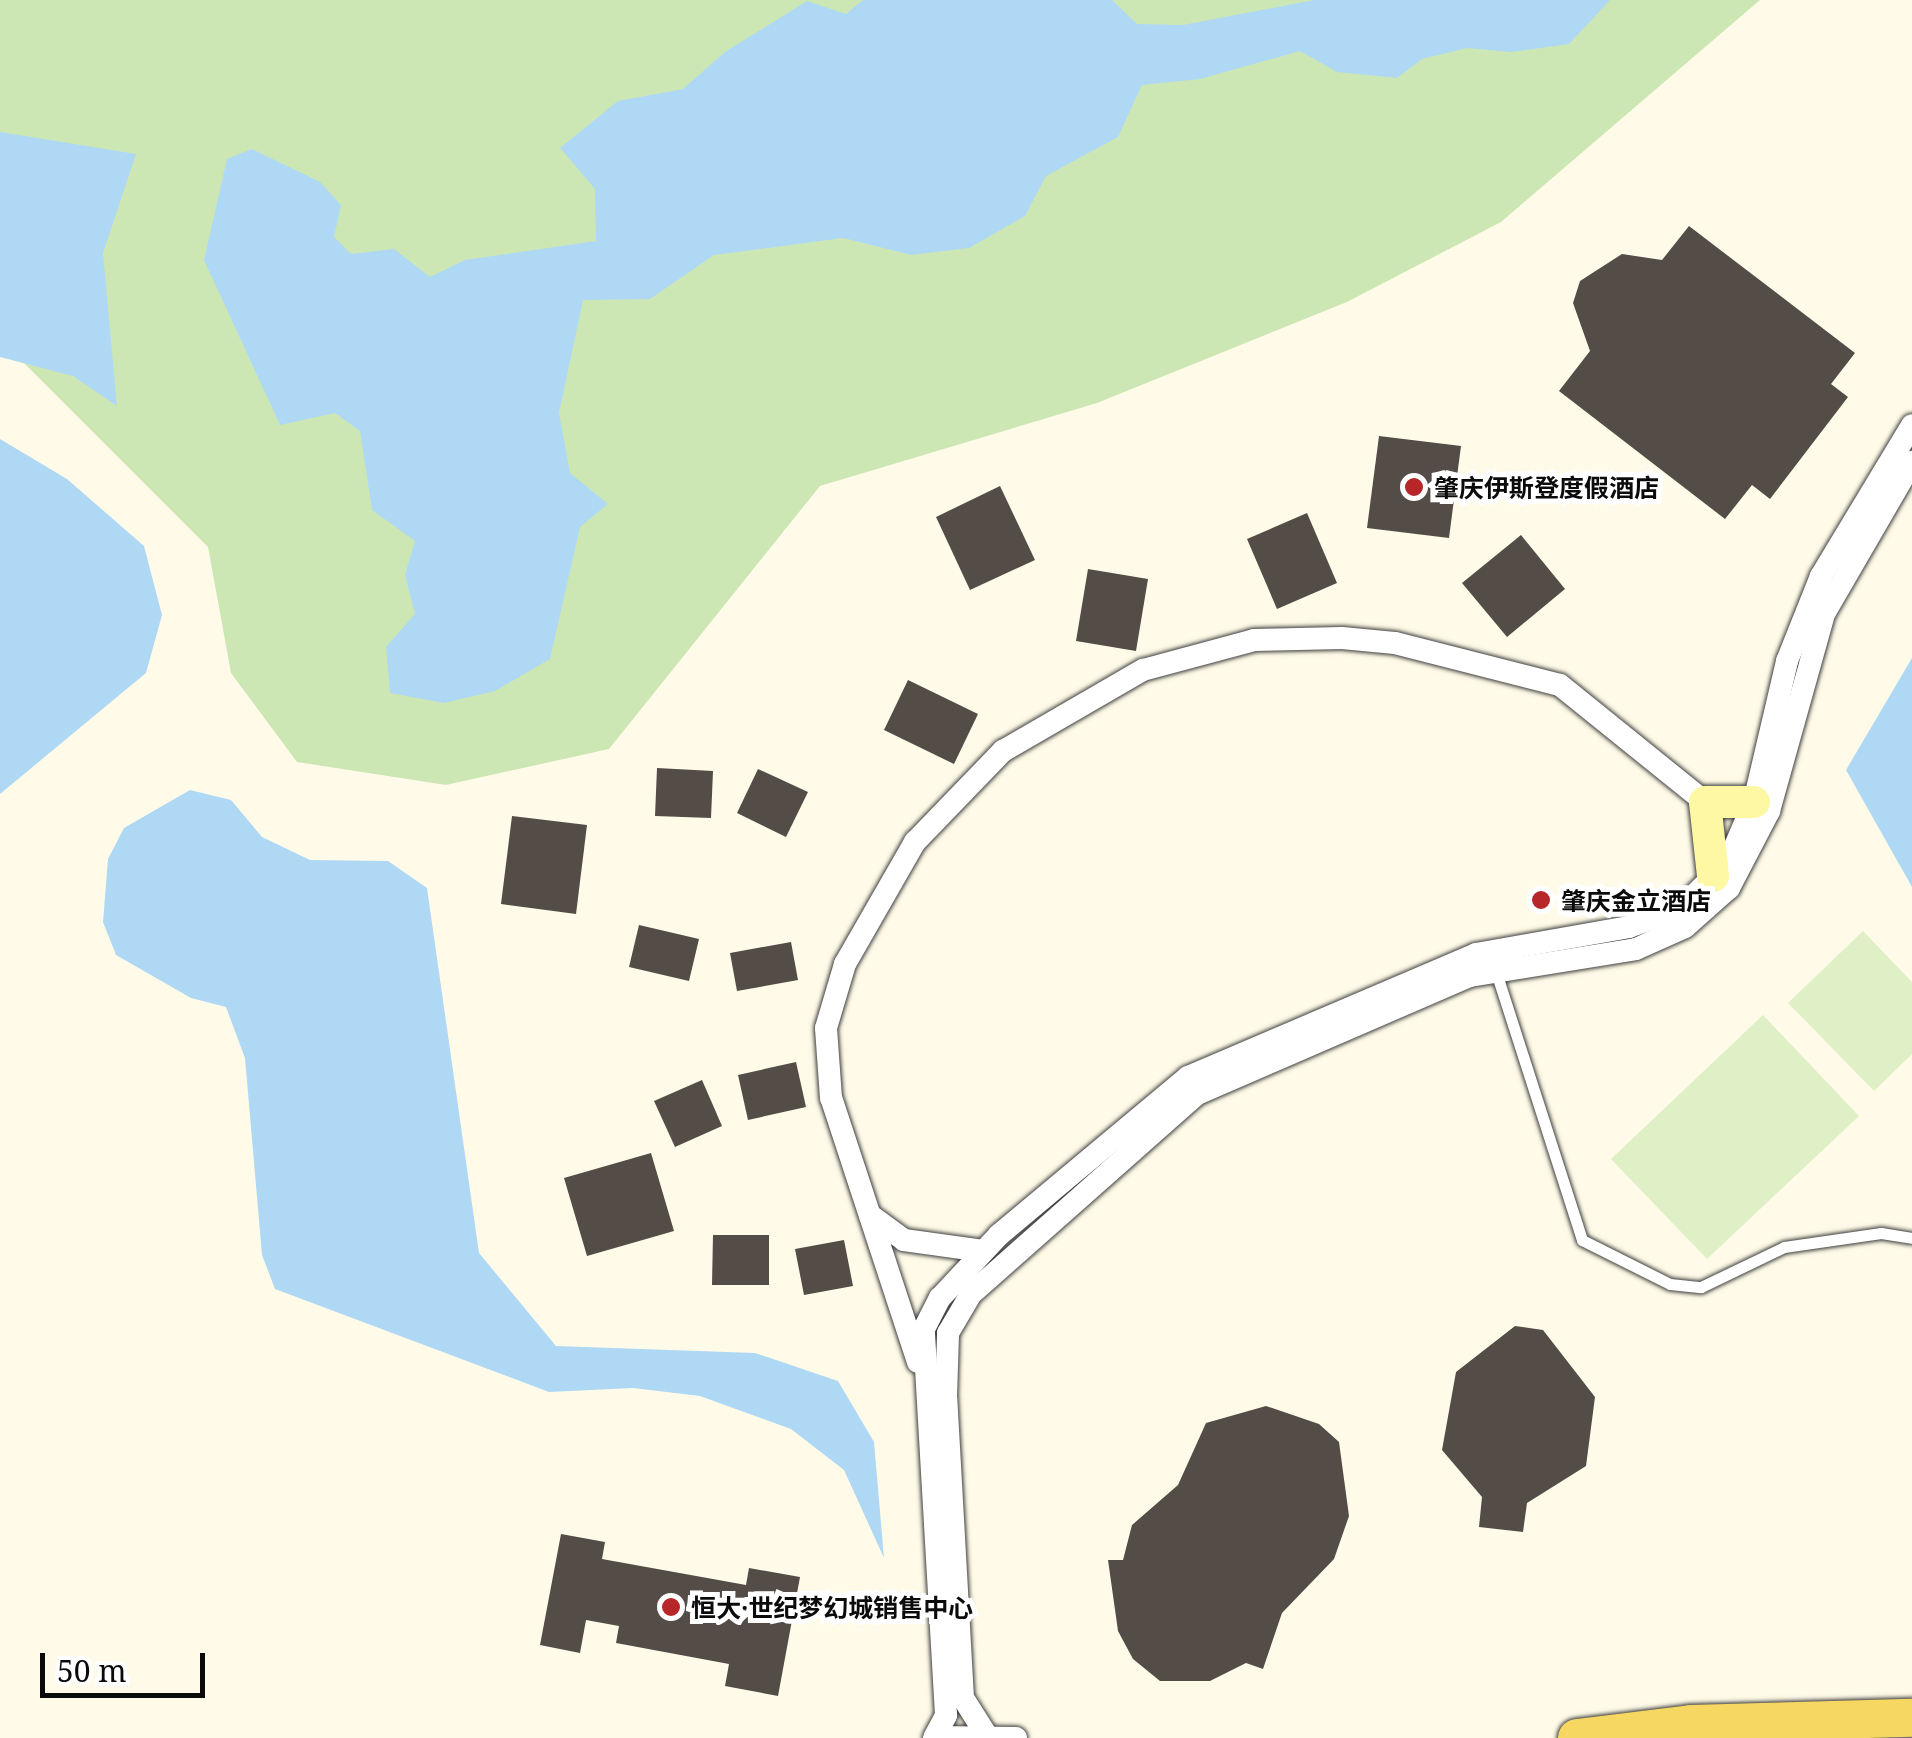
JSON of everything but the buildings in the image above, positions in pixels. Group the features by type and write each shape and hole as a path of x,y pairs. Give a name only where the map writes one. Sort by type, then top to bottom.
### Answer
{"main road":[{"path":"1577,1738 1691,1724 1912,1718"}],"street":[{"path":"1016,1738 934,1738 946,1715 924,1329 983,1251 1188,1077 1476,954 1630,927 1681,908 1714,876 1754,802 1788,660 1821,576 1912,424"},
{"path":"986,1736 963,1698 946,1398 948,1333 971,1294 1197,1094 1417,995 1496,972 1636,949 1685,926 1729,888 1769,811 1824,614 1912,462"},
{"path":"924,1381 831,1098 826,1028 846,964 915,842 963,788 1086,698 1144,670 1254,640 1395,643 1560,685 1705,802 1754,802"},
{"path":"1705,802 1714,876"},
{"path":"870,1215 904,1240 983,1251"}],"lane":[{"path":"1496,972 1582,1240 1670,1284 1701,1287 1784,1247 1882,1233 1912,1238"}],"green space":[{"path":"0,0 1760,0 1501,222 1347,302 1097,403 820,486 609,749 446,785 297,762 231,673 208,547 0,339"},
{"path":"1863,931 1912,982 1912,1054 1874,1091 1788,1003"},
{"path":"1763,1015 1859,1116 1707,1259 1611,1159"}],"water":[{"path":"863,0 1112,0 1137,24 1183,25 1314,0 1610,0 1569,44 1511,52 1467,48 1422,59 1397,78 1337,72 1300,51 1200,79 1142,85 1118,137 1046,176 1025,216 969,248 911,255 843,238 714,255 650,299 583,300 559,413 570,473 608,504 580,527 550,659 495,691 444,703 390,693 386,647 415,614 405,575 415,541 372,510 360,431 335,413 280,425 204,260 227,159 252,149 320,182 341,205 334,237 351,254 394,249 430,277 465,260 596,241 595,189 560,148 618,101 683,89 725,52 807,1 846,14"},
{"path":"0,132 136,154 103,253 117,406 73,376 0,357"},
{"path":"0,439 67,479 144,546 162,615 146,673 0,794"},
{"path":"1912,658 1912,887 1846,770"},
{"path":"190,790 231,800 262,837 310,860 388,861 427,888 479,1253 556,1346 755,1353 838,1381 874,1442 884,1558 844,1470 791,1429 700,1396 633,1388 549,1392 275,1289 262,1255 245,1058 226,1007 191,998 116,955 103,922 108,859 124,828"}],"place":[{"name":"肇庆伊斯登度假酒店","path":"1414,487"},
{"name":"肇庆金立酒店","path":"1541,900"},
{"name":"恒大·世纪梦幻城销售中心","path":"671,1607"}]}
